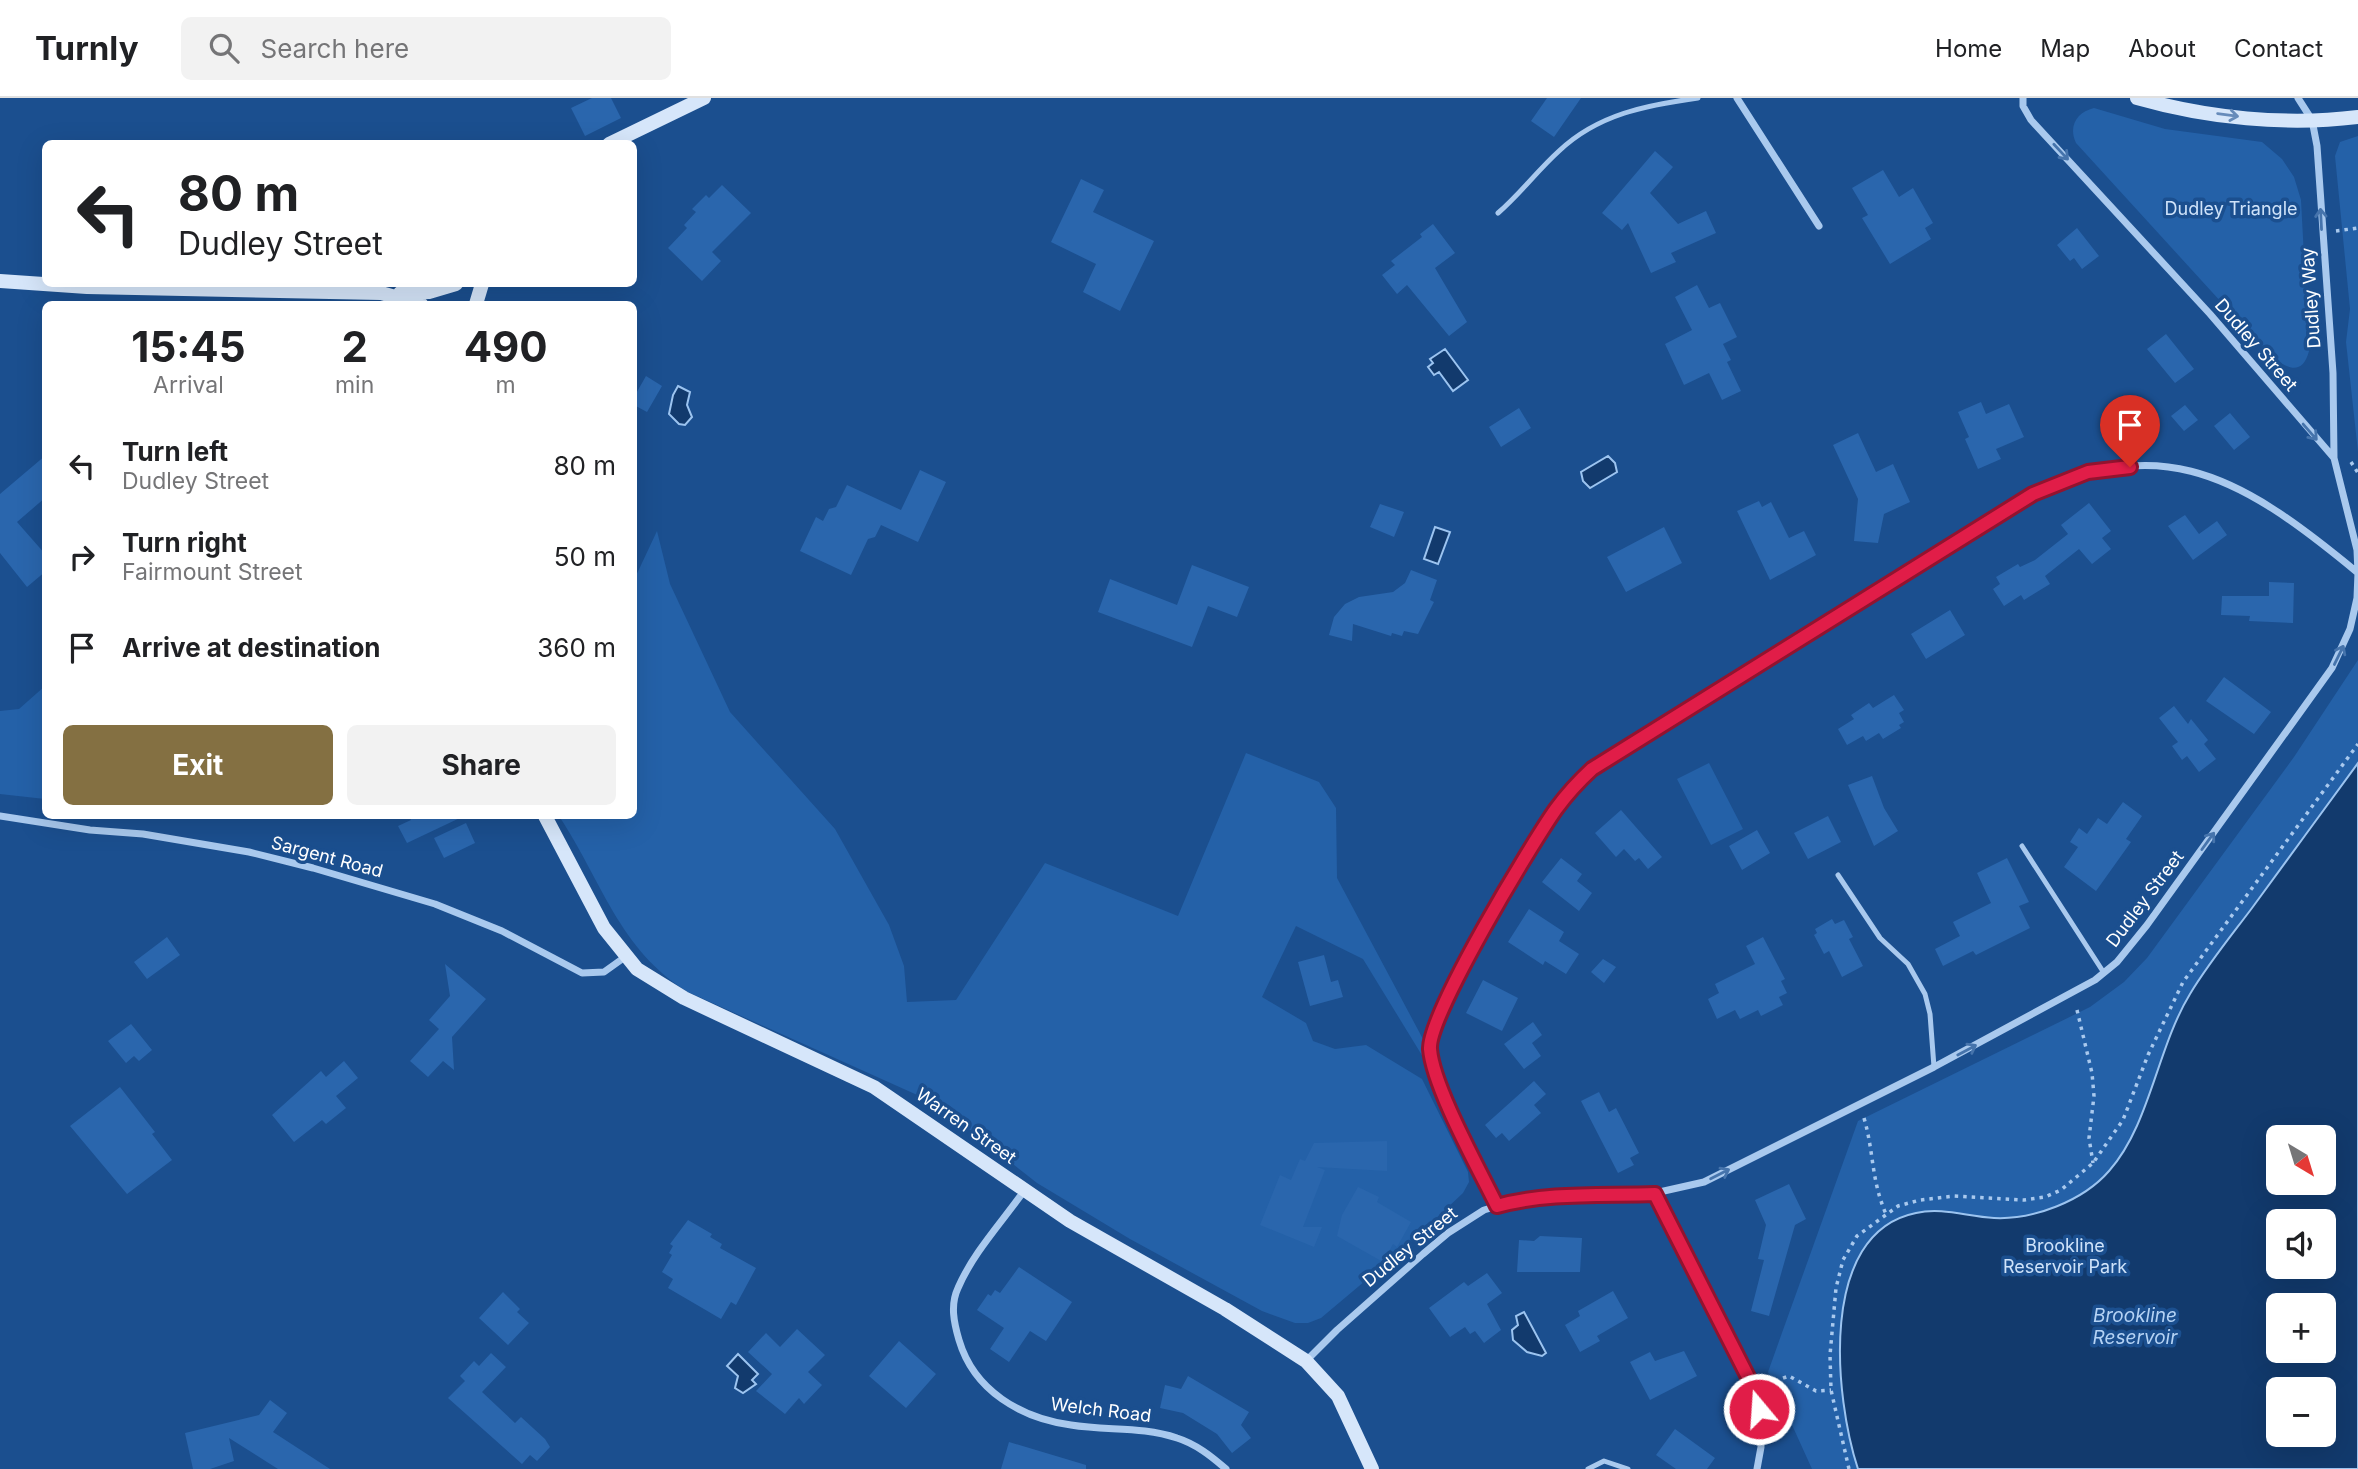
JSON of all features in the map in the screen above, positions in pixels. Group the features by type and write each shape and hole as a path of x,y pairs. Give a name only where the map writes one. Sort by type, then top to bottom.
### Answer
{"street":[{"path":"617,140 704,98"},
{"path":"1737,98 1819,226"},
{"name":"Dudley Street","path":"1306,1361 1337,1330 1448,1233 1469,1218 1515,1201 1655,1194 1704,1182 1934,1067 2104,973 2147,925 2326,678 2350,629 2357,598 2358,573 2357,550 2334,458 2210,314 2031,120 2023,106 2023,98"},
{"path":"2137,98 2236,117 2312,120 2358,117"},
{"name":"Dudley Way","path":"2298,98 2312,120 2318,154 2332,359 2334,458"},
{"path":"0,281 42,284"},
{"path":"75,287 381,293 429,292 446,287"},
{"path":"381,293 410,301"},
{"path":"1497,1206 1436,1073 1431,1038 1477,940 1542,831 1573,787 1592,769 2003,512 2050,485 2088,472 2109,467 2174,468 2223,481 2275,508 2313,535 2358,573"},
{"name":"Sargent Road","path":"0,816 90,830 147,835 249,852 313,868 435,904 502,931 582,973 604,972 625,957"},
{"name":"Warren Street","path":"547,819 592,907 625,957 646,977 684,998 874,1087 1024,1191 1225,1309 1306,1361 1338,1396 1371,1469"},
{"name":"Welch Road","path":"1024,1191 967,1272 956,1293 953,1308 957,1332 972,1370 995,1396 1025,1413 1072,1426 1128,1428 1177,1438 1206,1452 1226,1469"},
{"path":"1655,1194 1753,1390 1761,1428 1758,1469"}],"lane":[{"path":"1498,213 1524,191 1562,148 1596,124 1654,104 1699,98"},
{"path":"2022,846 2104,973"},
{"path":"1838,875 1880,938 1908,964 1925,994 1930,1014 1934,1067"},
{"path":"1588,1469 1604,1461 1628,1469"}],"path":[{"path":"2333,231 2358,228"},
{"path":"2351,462 2358,473"},
{"path":"1849,1469 1832,1390 1832,1325 1836,1287 1843,1260 1857,1236 1886,1214 1920,1200 1954,1196 2024,1200 2045,1197 2061,1189 2093,1163 2123,1120 2157,1033 2183,982 2358,744"},
{"path":"2077,1010 2092,1073 2094,1096 2089,1138 2093,1163"},
{"path":"1863,1114 1870,1140 1873,1180 1886,1214"},
{"path":"1767,1384 1788,1376 1816,1391 1832,1390"}],"green space":[{"name":"Dudley Triangle","path":"2094,108 2165,129 2262,142 2282,159 2294,177 2301,200 2309,351 2301,366 2289,367 2264,349 2076,143 2073,131 2076,121 2083,113"},
{"path":"2358,136 2358,452 2346,342 2350,309 2335,156 2340,142"},
{"path":"657,531 670,584 730,712 835,829 889,925 904,966 907,1002 956,1000 1045,863 1178,916 1246,753 1319,782 1336,808 1337,878 1424,1041 1423,1057 1363,959 1296,926 1262,997 1306,1023 1313,1041 1335,1049 1366,1045 1422,1079 1468,1172 1469,1182 1463,1193 1409,1244 1321,1318 1308,1323 1295,1323 1262,1311 1130,1239 1037,1183 935,1103 688,992 664,975 645,956 613,912 561,819 637,819 637,574"},
{"name":"Brookline Reservoir","path":"2358,660 2358,1469 1812,1469 1768,1372 1858,1121 2090,1007 2124,982 2147,958 2294,757"},
{"path":"42,689 42,799 0,794 0,711 19,709"},
{"path":"1709,763 1743,829 1711,845 1677,779"}],"water":[{"path":"1445,349 1468,380 1453,391 1439,372 1434,375 1428,367 1433,363 1430,359"},
{"path":"678,386 690,392 687,405 692,417 685,425 679,424 669,414"},
{"path":"1608,456 1615,463 1617,472 1590,488 1583,481 1581,472"},
{"path":"1435,527 1450,532 1438,564 1424,559"},
{"name":"Brookline Reservoir","path":"2358,763 2358,1469 1858,1469 1843,1402 1840,1363 1841,1322 1848,1284 1862,1252 1884,1227 1916,1213 1946,1212 1994,1218 2025,1216 2071,1200 2098,1182 2123,1152 2134,1132 2169,1038 2190,994"},
{"path":"1524,1312 1546,1353 1542,1356 1527,1352 1513,1340 1512,1330 1518,1325 1516,1316"},
{"path":"738,1354 758,1374 752,1380 756,1384 743,1393 735,1388 738,1376 727,1366"}],"building":[{"path":"592,98 611,98 621,118 585,136 571,108"},
{"path":"1547,98 1581,98 1554,137 1531,121"},
{"path":"1655,151 1673,167 1650,193 1678,224 1706,211 1716,233 1671,253 1676,262 1651,273 1628,223 1622,230 1602,213"},
{"path":"1883,170 1899,197 1913,188 1933,223 1925,228 1931,239 1890,264 1862,218 1868,215 1852,188"},
{"path":"1081,179 1104,190 1093,212 1154,241 1120,311 1083,292 1096,264 1051,242"},
{"path":"722,185 751,213 712,252 721,261 702,281 668,248 687,228 684,225 696,212 692,209 706,195 709,198"},
{"path":"1433,224 1455,253 1435,268 1467,322 1449,336 1407,285 1397,294 1382,275 1395,265 1391,261 1422,237 1420,234"},
{"path":"2077,228 2099,256 2082,269 2074,258 2070,261 2057,245"},
{"path":"1697,285 1709,308 1720,303 1737,337 1723,344 1731,360 1727,362 1741,391 1722,400 1709,373 1684,385 1665,344 1692,330 1675,297"},
{"path":"2166,334 2194,369 2175,383 2147,349"},
{"path":"646,376 662,386 647,412 637,407 637,392"},
{"path":"1981,402 1986,414 2009,404 2024,437 1996,449 2001,459 1978,469 1965,439 1969,437 1958,412"},
{"path":"2185,405 2198,420 2184,431 2171,416"},
{"path":"1519,408 1531,428 1501,447 1489,427"},
{"path":"2230,413 2250,437 2234,450 2214,426"},
{"path":"1858,433 1876,472 1893,464 1910,502 1884,514 1878,543 1854,541 1858,499 1833,445"},
{"path":"42,458 42,500 17,522 42,550 42,574 27,587 0,553 0,494"},
{"path":"920,470 946,482 918,542 881,525 875,537 868,539 851,575 800,551 816,517 823,521 829,509 836,507 847,485 901,510"},
{"path":"1759,501 1762,507 1771,502 1789,538 1804,531 1816,555 1770,580 1737,511"},
{"path":"2089,503 2111,531 2102,538 2111,549 2092,564 2079,549 2045,576 2050,584 2024,600 2021,595 2004,606 1993,589 2000,584 1996,577 2018,564 2020,567 2035,560 2068,534 2061,525"},
{"path":"1380,504 1404,512 1394,537 1370,527"},
{"path":"2185,515 2199,534 2217,521 2227,535 2193,560 2168,526"},
{"path":"1664,527 1682,563 1626,592 1607,557"},
{"path":"1192,565 1249,587 1237,617 1208,606 1192,647 1098,612 1110,579 1177,605"},
{"path":"1411,570 1437,580 1430,600 1434,602 1418,634 1404,631 1402,636 1392,633 1391,636 1353,624 1352,641 1329,635 1334,617 1345,604 1359,597 1393,592 1405,583"},
{"path":"2269,582 2294,583 2293,623 2249,621 2250,616 2221,615 2222,596 2269,596"},
{"path":"1950,610 1965,635 1926,659 1911,634"},
{"path":"2224,677 2271,712 2254,734 2206,701"},
{"path":"1894,695 1904,710 1899,713 1904,722 1899,725 1901,728 1883,739 1879,733 1866,741 1863,736 1847,745 1838,729 1854,719 1851,715 1869,703 1873,708"},
{"path":"2174,706 2188,724 2191,719 2208,740 2204,744 2216,759 2199,772 2187,756 2182,760 2172,746 2178,742 2159,718"},
{"path":"1872,776 1884,808 1898,831 1874,846 1848,785"},
{"path":"2123,802 2142,816 2126,839 2131,842 2096,891 2064,867 2078,847 2070,842 2079,828 2087,834 2098,818 2107,824"},
{"path":"1621,810 1662,857 1648,869 1639,858 1635,861 1624,849 1616,857 1595,833"},
{"path":"1828,816 1841,842 1808,859 1794,833"},
{"path":"458,819 407,843 398,826 411,820"},
{"path":"466,823 475,843 444,858 434,838"},
{"path":"1757,830 1770,853 1742,870 1729,846"},
{"path":"1561,858 1582,874 1577,881 1592,893 1579,911 1542,882"},
{"path":"2007,858 2029,902 2019,906 2030,928 1976,955 1973,951 1943,966 1935,949 1960,936 1953,922 1991,903 1977,873"},
{"path":"1529,909 1564,932 1559,941 1579,954 1566,974 1545,961 1543,965 1508,942"},
{"path":"1832,919 1835,924 1844,920 1853,937 1849,939 1863,966 1842,977 1829,951 1824,954 1814,935 1817,933 1815,929"},
{"path":"167,937 180,955 147,979 134,962"},
{"path":"1763,937 1785,979 1781,981 1787,993 1779,997 1783,1005 1761,1016 1758,1010 1740,1019 1735,1010 1717,1019 1708,999 1719,993 1715,984 1755,964 1746,946"},
{"path":"1324,955 1331,982 1338,980 1343,997 1310,1006 1298,962"},
{"path":"1603,959 1616,967 1604,983 1591,972"},
{"path":"445,964 486,999 452,1037 454,1070 443,1061 428,1077 410,1061 439,1029 429,1020 450,996"},
{"path":"1483,980 1518,998 1502,1031 1466,1013"},
{"path":"1533,1022 1542,1035 1532,1043 1541,1056 1524,1069 1504,1044"},
{"path":"131,1024 152,1050 139,1061 134,1056 126,1063 108,1041"},
{"path":"344,1061 358,1078 336,1096 346,1108 326,1124 322,1120 294,1142 272,1115 321,1071 326,1077"},
{"path":"1534,1081 1546,1094 1534,1105 1541,1113 1509,1141 1502,1133 1496,1138 1485,1125"},
{"path":"120,1087 155,1132 152,1134 172,1160 127,1194 70,1126"},
{"path":"1599,1092 1609,1112 1616,1108 1639,1153 1630,1158 1634,1165 1618,1173 1581,1101"},
{"path":"1387,1141 1387,1171 1317,1167 1325,1170 1303,1227 1322,1227 1314,1247 1260,1225 1280,1175 1291,1180 1300,1159 1305,1161 1314,1143"},
{"path":"1789,1184 1806,1219 1795,1225 1769,1316 1751,1311 1764,1260 1758,1259 1766,1225 1755,1200"},
{"path":"1358,1187 1379,1197 1377,1202 1411,1222 1397,1247 1393,1244 1383,1262 1337,1236 1342,1215"},
{"path":"688,1220 712,1234 710,1237 722,1244 720,1248 756,1268 736,1305 731,1302 721,1319 668,1288 673,1279 662,1272 672,1255 669,1253 673,1246 670,1244"},
{"path":"1540,1236 1582,1238 1580,1272 1517,1272 1519,1240 1534,1241"},
{"path":"1019,1267 1072,1302 1046,1341 1030,1331 1009,1362 990,1349 1004,1328 977,1310 988,1294 991,1296 995,1290 1000,1293"},
{"path":"1487,1273 1502,1293 1487,1304 1501,1330 1484,1343 1475,1331 1470,1334 1465,1327 1450,1337 1429,1308 1464,1282 1468,1286"},
{"path":"1613,1291 1628,1318 1597,1336 1600,1341 1580,1352 1565,1325 1580,1316 1578,1311"},
{"path":"503,1292 520,1309 517,1312 529,1323 508,1345 479,1318"},
{"path":"797,1329 825,1355 808,1372 822,1385 804,1404 799,1398 785,1414 756,1391 772,1374 748,1352 766,1333 780,1347"},
{"path":"899,1341 936,1374 906,1408 869,1376"},
{"path":"1684,1351 1697,1376 1650,1400 1630,1362 1650,1352 1655,1361"},
{"path":"491,1353 506,1367 482,1392 515,1423 521,1417 545,1439 550,1447 537,1461 530,1455 522,1464 448,1398 465,1381 460,1376 474,1361 479,1366"},
{"path":"1188,1376 1249,1412 1241,1425 1251,1438 1232,1453 1217,1434 1183,1413 1160,1408 1165,1385 1181,1389"},
{"path":"270,1400 287,1413 273,1432 330,1469 278,1469 229,1438 234,1461 210,1469 193,1469 185,1433 259,1415"},
{"path":"1675,1429 1715,1458 1707,1469 1676,1469 1656,1455"},
{"path":"1009,1442 1086,1465 1086,1469 1001,1469"}],"route":[{"path":"1759,1409 1749,1379 1655,1194 1567,1197 1515,1201 1497,1206 1436,1073 1430,1046 1435,1026 1477,940 1542,831 1573,787 1592,769 2033,494 2088,472 2109,467 2130,467"}],"park label":[{"name":"Brookline Reservoir Park","path":"2065,1256"}]}
